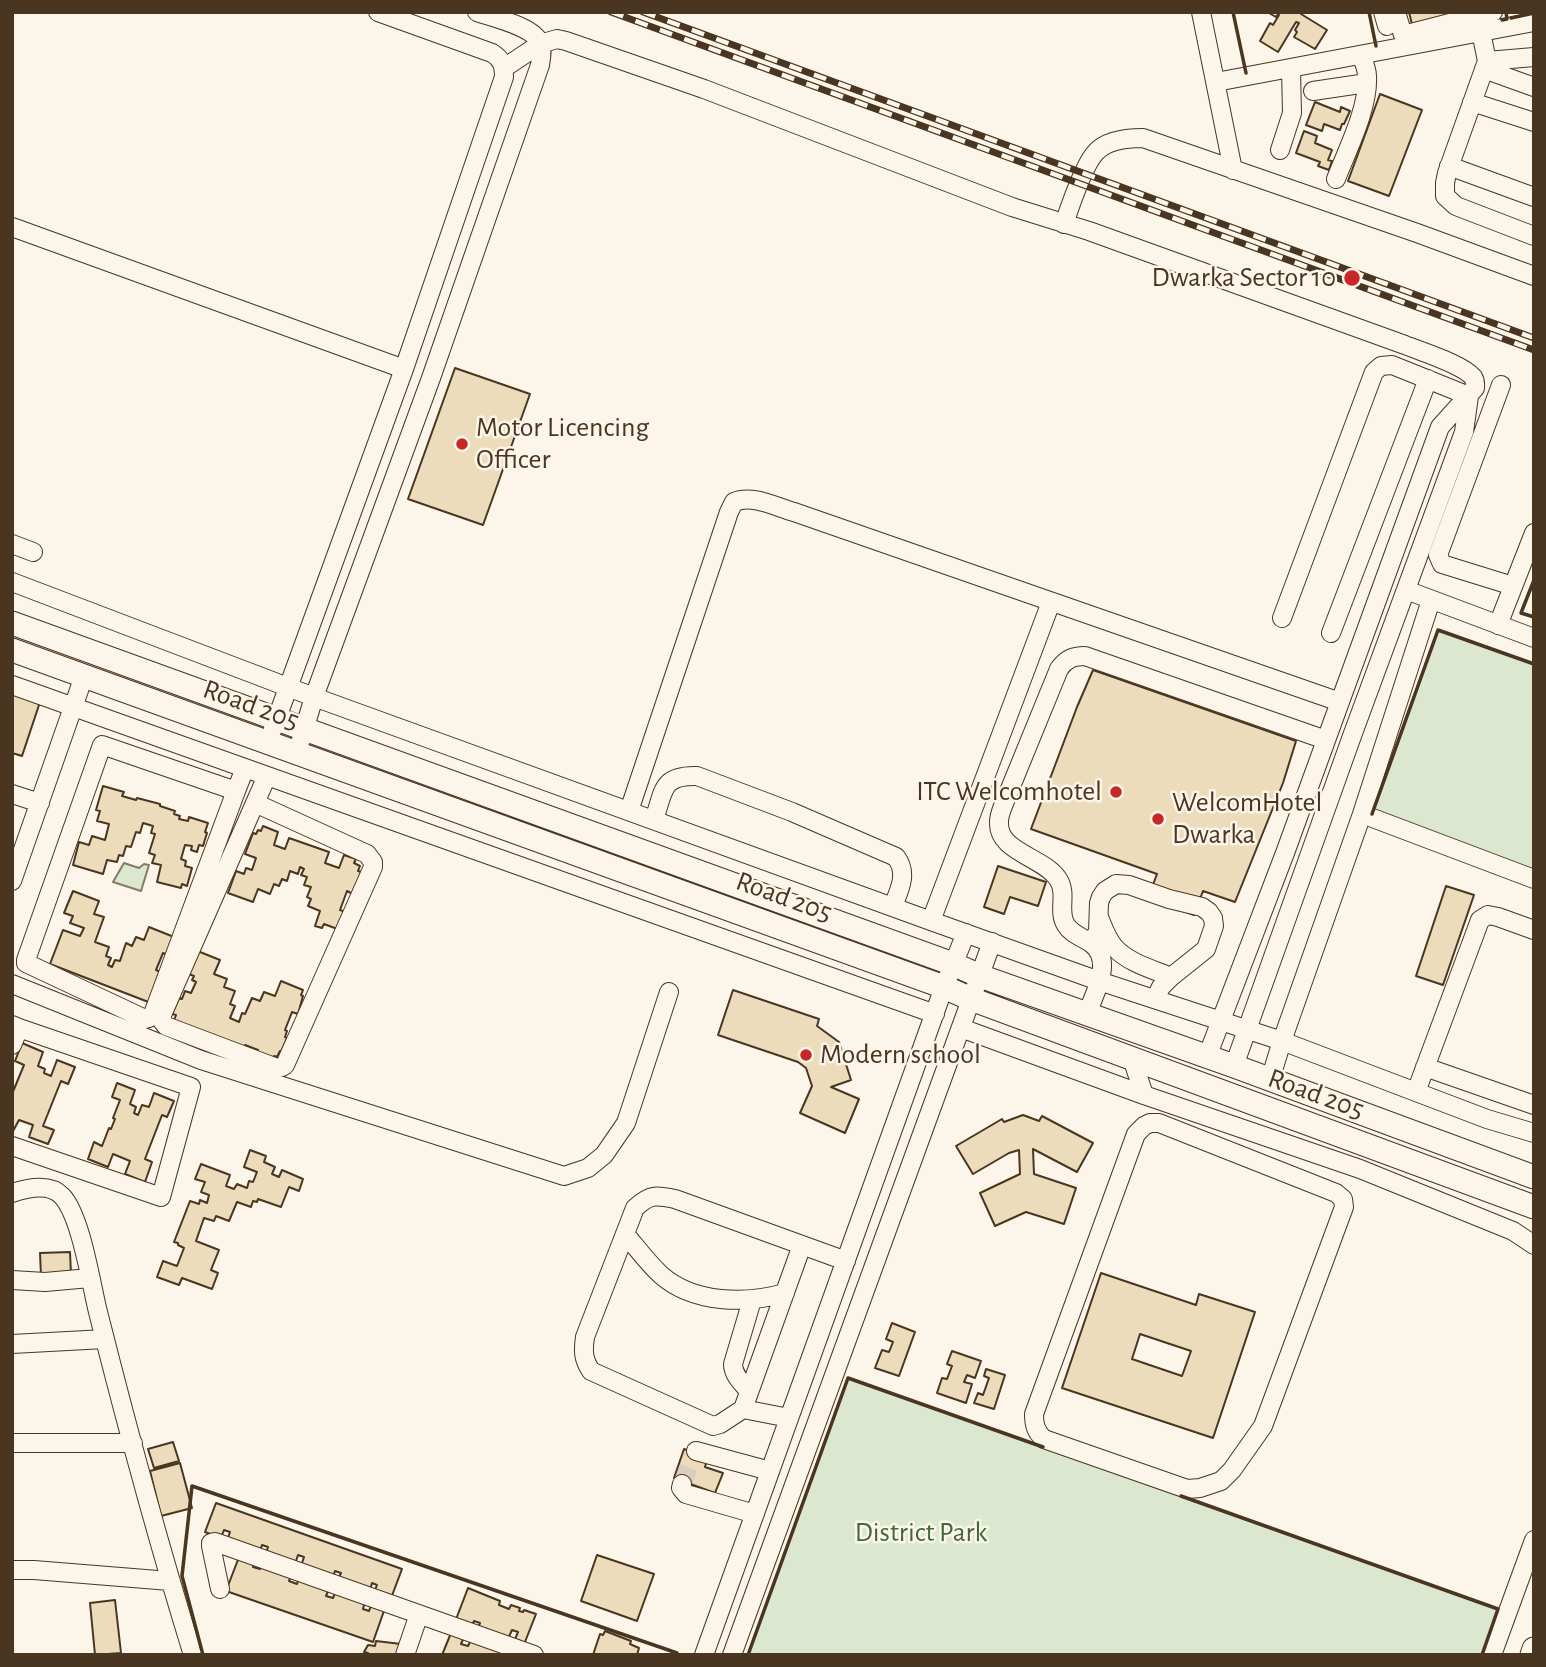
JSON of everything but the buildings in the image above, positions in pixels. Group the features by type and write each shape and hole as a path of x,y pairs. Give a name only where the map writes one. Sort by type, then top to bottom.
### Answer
{"main road":[{"name":"Road 205","path":"12,623 1534,1177"},
{"name":"Road 205","path":"12,650 944,987 1529,1207"},
{"path":"1532,1655 1534,1649"}],"street":[{"path":"268,742 404,369 502,84 504,68 499,58 492,53 378,12"},
{"path":"296,753 540,65 540,44 533,33 477,12"},
{"path":"1201,12 1233,170"},
{"path":"1389,17 1403,35 1493,12"},
{"path":"1532,229 1464,209 1445,196 1445,183 1472,102 1484,52 1534,22"},
{"path":"504,68 540,44 557,39 596,50 1012,207 1314,312 1455,365 1473,377 1475,388 1440,427 1207,1057"},
{"path":"1216,82 1362,55 1484,52 1534,57"},
{"path":"1484,52 1534,87"},
{"path":"1336,179 1362,112 1367,72 1362,55"},
{"path":"1280,150 1292,113 1291,69"},
{"path":"1313,91 1367,83"},
{"path":"1472,102 1534,122"},
{"path":"1064,224 1089,161 1097,150 1127,138 1143,138 1534,276"},
{"path":"1449,166 1534,197"},
{"path":"12,227 404,369"},
{"path":"1282,618 1374,372 1381,366 1392,365 1469,396"},
{"path":"1331,633 1428,379"},
{"path":"1501,385 1438,555 1443,564 1513,586"},
{"path":"1234,1066 1464,432 1469,396"},
{"path":"629,811 734,502 740,499 748,498 794,512 1340,702"},
{"path":"1498,625 1534,533"},
{"path":"12,544 33,552"},
{"path":"12,582 314,697 931,921 1099,981 1282,1041 1487,1119 1534,1133"},
{"path":"1406,590 1534,638"},
{"path":"1270,1080 1362,814 1431,600"},
{"path":"931,921 1051,601"},
{"path":"1087,1014 1099,981 1102,961 1099,951 1092,943 1072,932 1065,923 1061,912 1062,887 1057,876 1036,860 1009,846 1001,834 998,822 1059,669 1065,661 1075,656 1085,656 1326,740"},
{"path":"12,881 84,676"},
{"path":"12,685 935,1014"},
{"path":"236,791 102,745 26,963 149,1018 153,1014 245,768"},
{"path":"654,820 664,788 669,781 684,775 697,776 792,812 896,857 901,863 903,874 893,906"},
{"path":"255,803 367,854 373,862 282,1068 166,1026 162,1021 162,1015 255,803 267,776"},
{"path":"12,794 40,803"},
{"path":"1362,814 1534,879"},
{"path":"1092,943 1098,931 1101,897 1116,884 1123,883 1202,907 1209,912 1214,926 1206,948 1161,987 1156,999"},
{"path":"1416,1092 1480,920 1488,915 1534,930"},
{"path":"1099,916 1109,940 1116,949 1127,958 1171,977"},
{"path":"704,1655 944,987 966,933"},
{"path":"732,1655 992,942"},
{"path":"12,984 201,1060 564,1176 588,1168 604,1155 626,1123 669,992"},
{"path":"12,1045 15,1026 191,1087 161,1197 12,1146"},
{"path":"961,1028 1144,1095 1360,1169 1513,1231 1534,1245"},
{"path":"1132,1058 1144,1095"},
{"path":"1425,1067 1534,1105"},
{"path":"1150,1123 1159,1123 1336,1193 1344,1202 1263,1426 1221,1481 1200,1488 1186,1489 1044,1439 1038,1434 1034,1422 1034,1414 1136,1134 1150,1123"},
{"path":"12,1193 35,1187 53,1190 61,1195 68,1205 77,1226 170,1581 193,1655"},
{"path":"802,1245 746,1400 716,1426 591,1371 585,1362 585,1337 635,1208 650,1196 675,1199 802,1245 846,1261"},
{"path":"625,1234 663,1276 690,1292 731,1300 752,1300 785,1293"},
{"path":"12,1280 45,1282 90,1278"},
{"path":"752,1300 733,1370 746,1400 789,1418"},
{"path":"12,1344 105,1339"},
{"path":"12,1443 133,1443"},
{"path":"695,1451 770,1471"},
{"path":"682,1484 681,1488 686,1494 754,1514"},
{"path":"1492,1655 1534,1540"},
{"path":"220,1589 211,1545 215,1542 534,1655"},
{"path":"12,1570 170,1581"},
{"path":"405,1655 419,1614"}],"green space":[{"path":"1438,630 1534,664 1534,873 1371,815"},
{"path":"124,863 139,868 144,864 149,865 141,891 113,882"},
{"name":"District Park","path":"848,1378 1498,1609 1482,1655 748,1655"}],"tunnel":[{"path":"682,1484 696,1451"}],"railway":[{"path":"611,12 1534,350"},
{"path":"643,12 1534,338"}],"wall":[{"path":"1233,12 1246,73"},
{"path":"1369,12 1376,46"},
{"path":"1502,20 1507,19 1506,12"},
{"path":"1511,18 1534,13"},
{"path":"1534,580 1521,613 1534,617"},
{"path":"1372,814 1438,630 1534,664"},
{"path":"748,1655 848,1378 1043,1447"},
{"path":"203,1655 182,1576 192,1486 677,1653 676,1655"},
{"path":"1181,1496 1498,1609 1482,1655"}],"place":[{"name":"Dwarka Sector 10","path":"1352,278"},
{"name":"Motor Licencing Officer","path":"462,444"},
{"name":"ITC Welcomhotel","path":"1116,792"},
{"name":"WelcomHotel Dwarka","path":"1158,819"},
{"name":"Modern school","path":"806,1055"}]}
